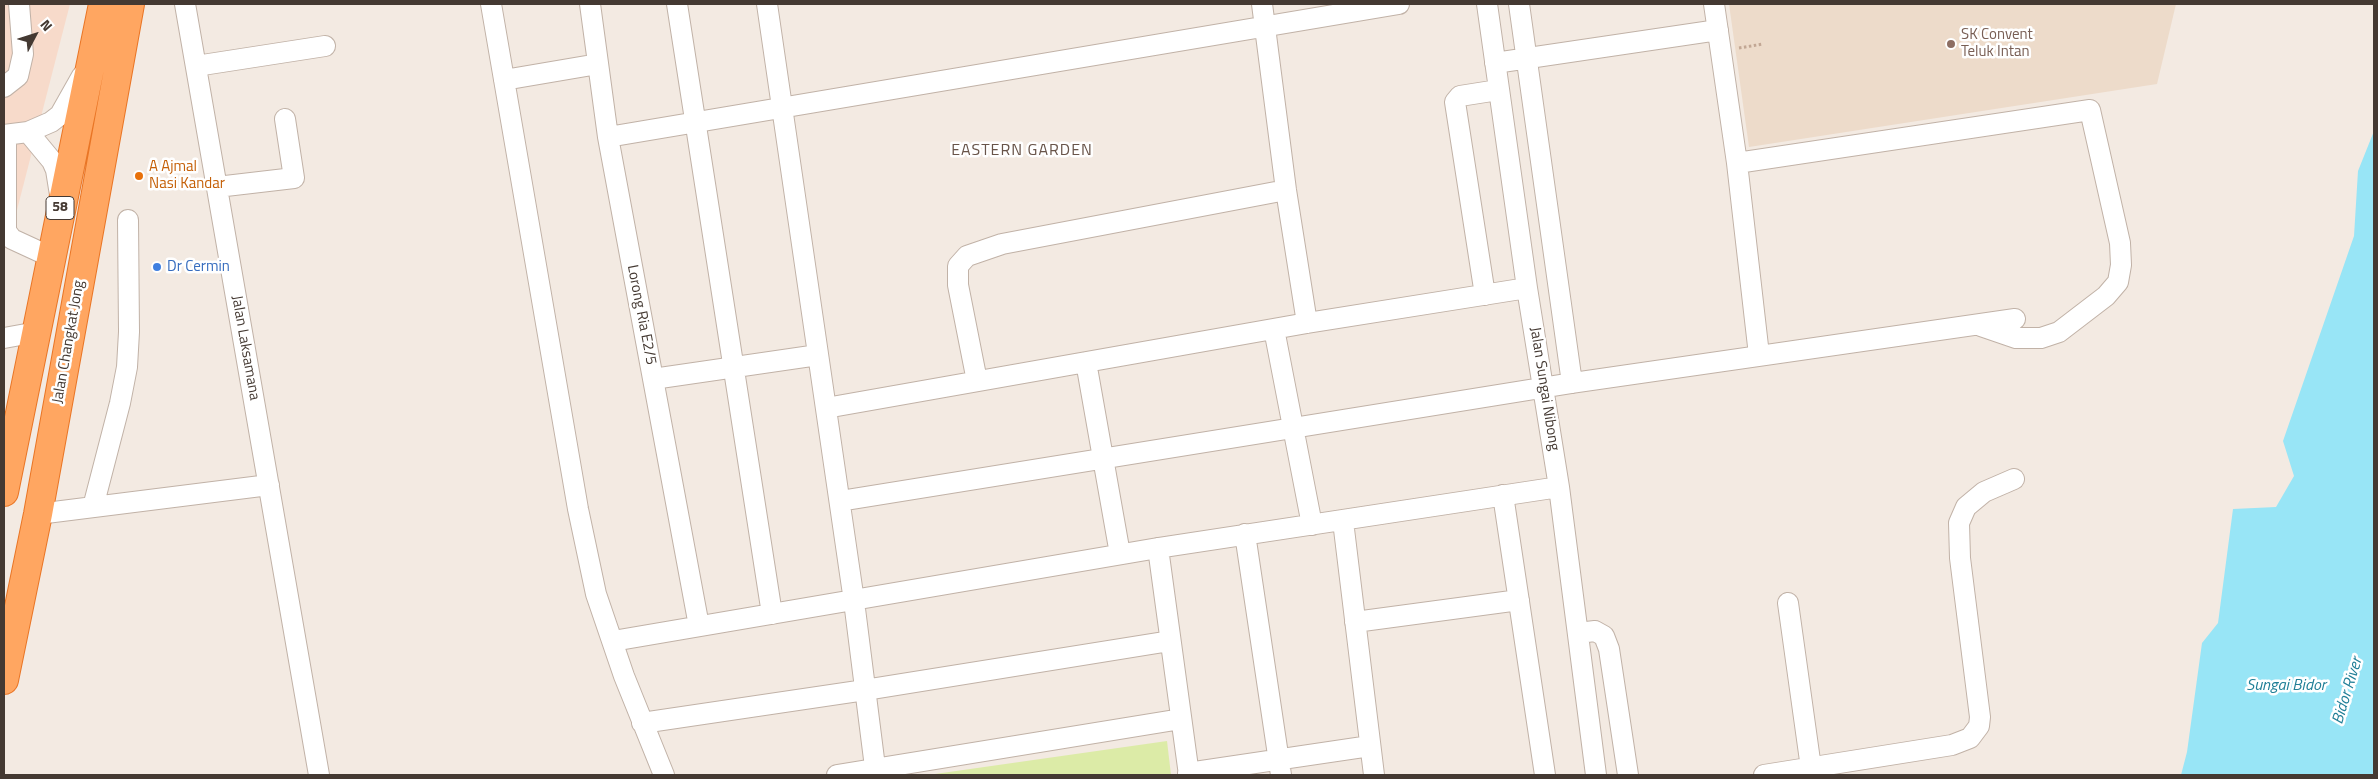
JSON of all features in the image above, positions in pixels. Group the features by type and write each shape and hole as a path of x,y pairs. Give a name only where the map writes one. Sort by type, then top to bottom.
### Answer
{"highway":[{"name":"58","path":"4,492 102,4"},
{"name":"Jalan Changkat Jong","path":"4,680 38,514 130,4"},
{"path":"21,413 48,349 62,337 71,336"}],"street":[{"path":"4,87 18,76 23,54 20,4"},
{"name":"Jalan Laksamana","path":"185,4 319,775"},
{"path":"491,4 578,509 596,594 642,722 664,775"},
{"name":"Lorong Ria E2/5","path":"590,4 608,138 699,626"},
{"path":"677,4 772,614"},
{"path":"767,4 840,501 876,772"},
{"path":"1262,4 1286,190 1307,323"},
{"path":"608,138 1265,25 1352,8 1400,4"},
{"name":"Jalan Sungai Nibong","path":"1487,4 1527,288 1559,487 1596,775"},
{"path":"1519,4 1572,383"},
{"path":"1714,4 1737,163 1759,355"},
{"path":"1494,63 1718,30"},
{"path":"196,66 325,46"},
{"path":"51,257 12,238 6,231 5,135 28,132 51,122 60,115 90,61"},
{"path":"504,80 598,64"},
{"path":"1485,295 1456,102 1460,96 1498,90"},
{"path":"1737,163 2090,110 2120,243 2121,264 2118,282 2106,296 2060,332 2041,338 2016,338 1976,325"},
{"path":"217,187 294,178 285,119"},
{"path":"28,132 52,161 56,170 62,202"},
{"path":"977,380 958,285 958,266 967,256 1002,244 1286,190"},
{"path":"93,507 120,403 127,367 128,220"},
{"path":"826,408 1307,323 1527,288"},
{"path":"840,501 1572,383 2015,319"},
{"path":"1274,329 1312,525"},
{"path":"4,338 37,332"},
{"path":"653,379 818,355"},
{"path":"1086,362 1120,554"},
{"path":"1764,775 1812,772 1952,745 1970,738 1979,726 1980,717 1960,558 1959,522 1966,507 1984,492 2014,479"},
{"path":"38,514 269,485"},
{"path":"613,641 1120,554 1559,487"},
{"path":"1503,495 1545,775"},
{"path":"1343,521 1374,775"},
{"path":"1245,534 1279,767"},
{"path":"1158,548 1188,774 1279,767 1370,746"},
{"path":"1355,622 1519,600"},
{"path":"1788,604 1812,772"},
{"path":"1578,633 1595,631 1604,636 1609,649 1628,775"},
{"path":"642,722 865,690 1170,641"},
{"path":"836,775 876,772 1181,719"}],"shaded area":[{"path":"4,4 70,4 9,241 4,242"},
{"name":"SK Convent Teluk Intan","path":"1729,4 2176,4 2157,84 1749,147"}],"green space":[{"path":"1167,741 1171,775 928,775"}],"water":[{"name":"Sungai Bidor","path":"2374,131 2374,775 2181,775 2187,752 2202,643 2218,623 2233,509 2276,507 2294,476 2283,441 2354,236 2358,171"}],"place":[{"name":"SK Convent Teluk Intan","path":"1951,44"},
{"name":"A Ajmal Nasi Kandar","path":"139,176"},
{"name":"Dr Cermin","path":"157,267"}],"district":[{"name":"EASTERN GARDEN","path":"1022,151"}],"water label":[{"name":"Bidor River","path":"2348,691"}]}
